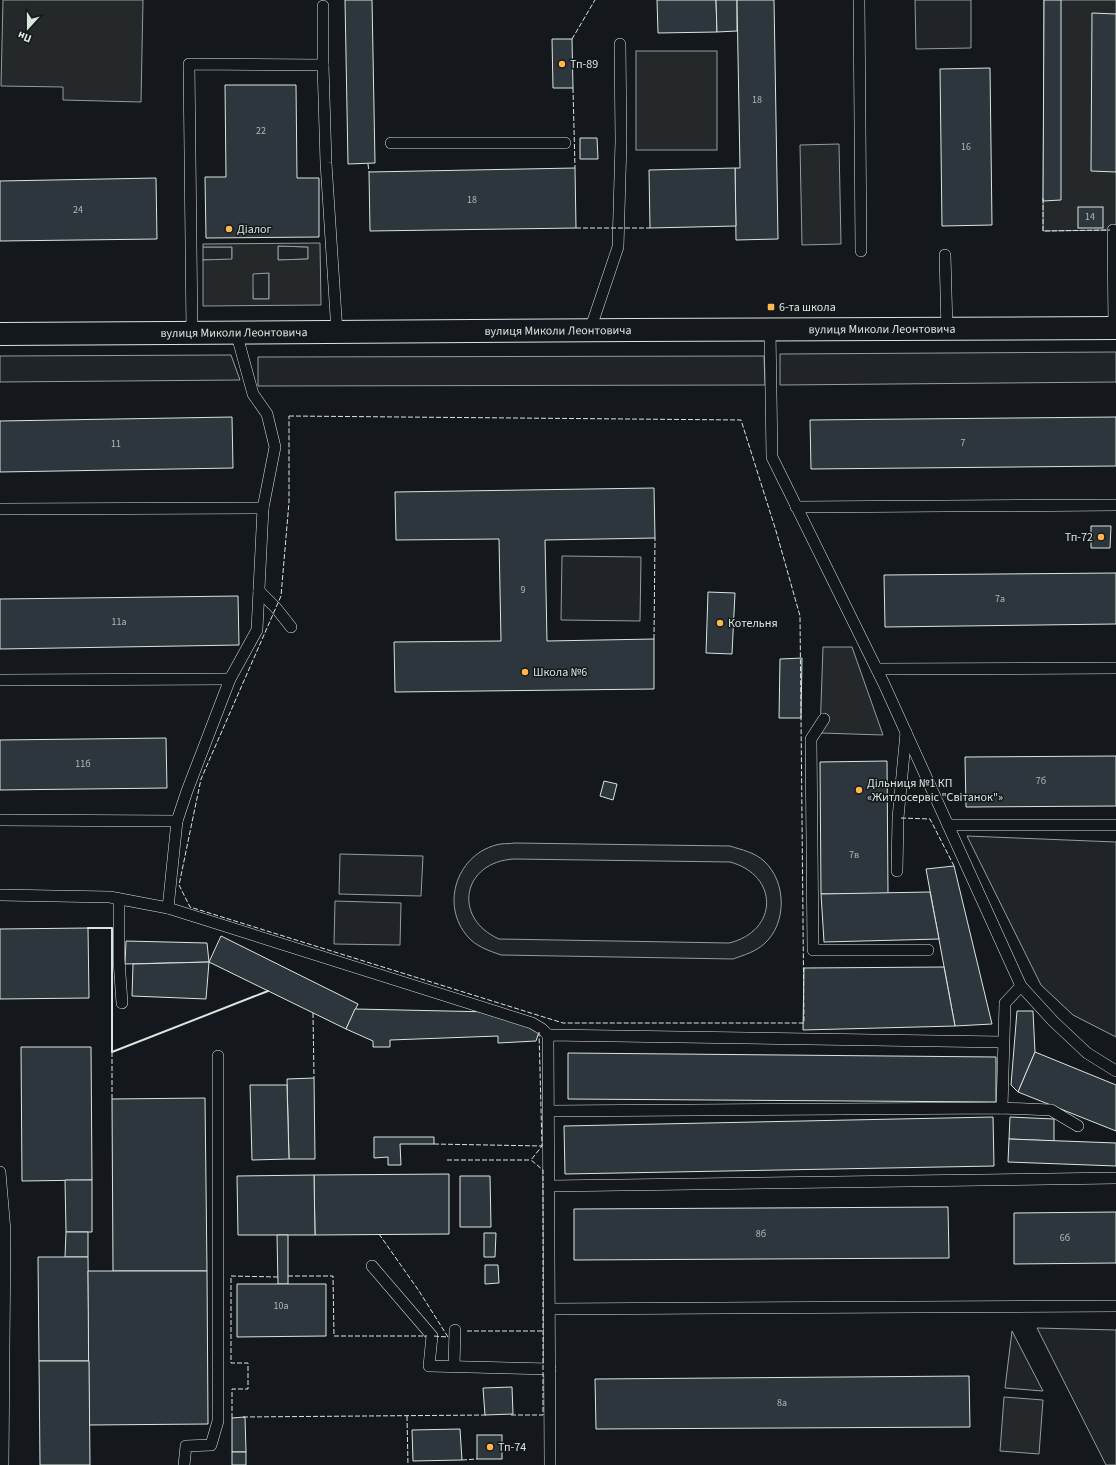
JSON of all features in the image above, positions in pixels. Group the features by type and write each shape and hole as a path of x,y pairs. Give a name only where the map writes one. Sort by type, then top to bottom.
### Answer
{"street":[{"name":"вулиця Миколи Леонтовича","path":"0,334 1115,328"}],"lane":[{"path":"859,0 861,251"},
{"path":"323,6 326,163 337,332"},
{"path":"590,330 618,247 621,141 620,44"},
{"path":"192,333 189,64 323,65"},
{"path":"391,143 565,143"},
{"path":"1113,230 1115,328"},
{"path":"945,255 947,329"},
{"path":"770,330 772,457 877,670 1021,986 1053,1021 1087,1053 1116,1071"},
{"path":"168,908 177,821 230,679 257,630 263,508 274,447 267,414 253,394 236,332"},
{"path":"796,507 1116,505"},
{"path":"0,509 263,508"},
{"path":"259,591 276,608 291,627"},
{"path":"877,670 1116,668"},
{"path":"0,680 230,679"},
{"path":"824,719 811,739 813,950 928,950"},
{"path":"897,871 898,818 906,732"},
{"path":"0,820 177,821"},
{"path":"948,825 1116,825"},
{"path":"0,895 119,899 168,908 532,1022 542,1028 548,1035 550,1186 550,1465"},
{"path":"119,899 119,960 122,1003"},
{"path":"1002,1108 1002,1042 1004,1003 1021,986"},
{"path":"548,1035 1002,1042"},
{"path":"184,1465 186,1446 211,1445 218,1420 218,1056"},
{"path":"549,1111 1002,1108 1052,1110 1078,1126"},
{"path":"0,1172 5,1231 3,1465"},
{"path":"550,1186 1116,1178"},
{"path":"372,1266 432,1336 429,1366 550,1369"},
{"path":"549,1309 1116,1306"},
{"path":"454,1366 455,1330"}],"shaded area":[{"path":"3,0 143,0 141,102 63,100 63,87 1,86"},
{"path":"915,0 971,0 971,48 916,49"},
{"path":"1044,0 1116,0 1116,230 1043,231"},
{"path":"636,51 717,51 717,150 636,150"},
{"path":"839,144 841,244 802,245 800,145"},
{"path":"320,243 321,305 203,306 203,260 232,259 232,247 203,247 203,244","holes":["278,246 308,247 308,259 278,260","269,273 269,299 253,299 253,274"]},
{"path":"278,246 308,247 308,259 278,260"},
{"path":"203,247 232,247 232,260 203,260"},
{"path":"252,273 269,273 269,299 253,299"},
{"path":"1116,352 1116,382 780,385 780,354"},
{"path":"231,355 240,380 0,382 0,356"},
{"path":"764,356 765,385 258,386 258,357"},
{"path":"562,556 641,557 640,621 561,620"},
{"path":"823,647 852,647 883,735 820,733"},
{"path":"967,836 1116,842 1116,1037 1073,1015 1041,985"},
{"path":"515,843 730,846 756,855 772,870 780,891 781,903 777,926 772,936 761,947 733,959 501,955 489,951 471,940 461,927 456,914 454,899 456,885 470,860 482,851 496,845","holes":["514,859 730,862 746,869 758,878 764,890 767,903 764,916 757,927 745,937 729,943 499,939 484,930 474,918 469,905 469,892 474,880 483,870 496,862"]},
{"path":"340,854 423,856 421,896 339,894"},
{"path":"335,901 401,903 400,945 334,944"},
{"path":"1037,1328 1116,1330 1116,1465 1106,1465"},
{"path":"1012,1331 1043,1391 1005,1388"},
{"path":"1004,1397 1043,1400 1039,1454 1000,1451"}],"building":[{"path":"345,0 372,0 375,163 348,164"},
{"path":"657,0 716,0 717,32 658,33"},
{"path":"716,0 737,0 737,31 717,32"},
{"path":"737,0 774,0 778,239 736,240 735,168 740,168"},
{"path":"1044,0 1061,0 1061,200 1043,201"},
{"path":"1092,13 1116,14 1116,172 1091,171"},
{"name":"Тп-89","path":"552,39 572,39 573,88 553,88"},
{"path":"990,68 992,225 942,226 940,69"},
{"path":"225,85 296,85 297,178 319,178 319,237 206,238 205,177 226,177"},
{"path":"580,138 597,138 598,159 580,159"},
{"path":"575,168 576,228 370,231 369,172"},
{"path":"735,168 736,226 650,228 649,170"},
{"path":"156,178 157,239 0,241 0,181"},
{"path":"1078,207 1103,207 1103,228 1078,228"},
{"path":"232,417 233,468 0,472 0,421"},
{"path":"1116,417 1116,466 811,469 810,420"},
{"path":"654,488 655,538 545,540 547,641 654,639 654,689 395,692 394,642 501,641 499,539 396,540 395,492"},
{"name":"Тп-72","path":"1091,526 1111,526 1110,548 1091,548"},
{"path":"1116,573 1116,624 885,627 884,575"},
{"name":"Котельня","path":"708,592 735,593 732,654 706,653"},
{"path":"238,596 239,645 0,649 0,599"},
{"path":"802,658 801,718 779,718 780,659"},
{"path":"166,738 167,788 0,790 0,740"},
{"path":"1116,756 1116,806 966,807 965,757"},
{"path":"887,761 888,894 821,894 820,762"},
{"path":"604,781 617,784 613,800 600,796"},
{"path":"954,866 992,1024 955,1026 926,869"},
{"path":"930,892 939,939 824,942 821,894"},
{"path":"88,928 89,998 0,999 0,929"},
{"path":"221,936 358,1004 346,1029 209,962"},
{"path":"126,941 207,943 209,962 125,964"},
{"path":"209,962 206,999 132,996 133,964"},
{"path":"944,967 955,1026 803,1030 804,968"},
{"path":"355,1009 493,1012 526,1024 539,1032 536,1041 498,1043 498,1036 390,1040 390,1047 373,1047 373,1041 346,1029"},
{"path":"1017,1011 1033,1011 1035,1052 1018,1092 1011,1085"},
{"path":"21,1047 91,1047 92,1180 22,1181"},
{"path":"1035,1052 1116,1085 1116,1131 1018,1092"},
{"path":"568,1053 996,1057 996,1102 568,1099"},
{"path":"314,1078 315,1159 289,1159 287,1079"},
{"path":"250,1085 287,1085 289,1159 252,1160"},
{"path":"205,1098 207,1271 113,1271 112,1099"},
{"path":"993,1117 994,1166 565,1174 564,1126"},
{"path":"1010,1117 1054,1119 1054,1141 1009,1139"},
{"path":"374,1137 434,1137 434,1144 400,1144 401,1165 388,1165 388,1157 374,1158"},
{"path":"1009,1139 1116,1143 1116,1166 1008,1162"},
{"path":"449,1174 449,1234 315,1235 314,1175"},
{"path":"314,1175 315,1235 238,1235 237,1176"},
{"path":"460,1176 490,1176 491,1227 460,1227"},
{"path":"65,1180 92,1180 92,1232 66,1232"},
{"path":"948,1207 949,1258 574,1260 574,1209"},
{"path":"1116,1212 1116,1263 1014,1264 1014,1213"},
{"path":"66,1232 88,1232 88,1257 65,1257"},
{"path":"484,1233 496,1233 495,1257 484,1257"},
{"path":"277,1235 288,1235 288,1284 278,1284"},
{"path":"38,1257 88,1257 89,1361 39,1361"},
{"path":"485,1265 498,1265 499,1283 485,1284"},
{"path":"88,1271 207,1271 208,1424 89,1425"},
{"path":"237,1284 326,1284 326,1336 237,1337"},
{"path":"39,1361 89,1361 90,1465 40,1465"},
{"path":"969,1376 970,1427 596,1429 595,1379"},
{"path":"512,1387 513,1414 485,1415 483,1388"},
{"path":"245,1417 246,1452 232,1452 232,1418"},
{"path":"460,1429 462,1460 413,1461 412,1430"},
{"name":"Тп-74","path":"477,1435 502,1435 502,1459 477,1459"},
{"path":"232,1452 246,1452 246,1465 232,1465"}],"fence":[{"path":"572,39 595,0"},
{"path":"573,88 575,168"},
{"path":"368,164 369,172"},
{"path":"1043,198 1043,231 1110,230"},
{"path":"576,228 650,228"},
{"path":"289,416 741,420 776,531 800,616 804,1023 563,1023 190,907 179,885 201,779 281,596 289,502 289,416"},
{"path":"654,639 655,538"},
{"path":"901,818 930,819 954,866"},
{"path":"313,1013 314,1078"},
{"path":"511,1415 543,1415 543,1170 531,1160 542,1146 539,1032"},
{"path":"112,1052 112,1099"},
{"path":"434,1144 542,1146"},
{"path":"447,1160 531,1160"},
{"path":"379,1234 419,1291 448,1337 433,1336"},
{"path":"232,1418 232,1389 248,1389 248,1363 231,1363 231,1276 278,1277"},
{"path":"288,1276 333,1276 334,1336 427,1336"},
{"path":"467,1331 543,1331"},
{"path":"243,1417 487,1415"},
{"path":"407,1416 408,1465"},
{"path":"462,1460 477,1459"}],"wall":[{"path":"88,928 112,928 112,1052 268,991"}],"place":[{"name":"Тп-89","path":"562,64"},
{"name":"Діалог","path":"229,229"},
{"name":"6-та школа","path":"771,307"},
{"name":"Тп-72","path":"1101,537"},
{"name":"Котельня","path":"720,623"},
{"name":"Школа №6","path":"525,672"},
{"name":"Дільниця №1 КП «Житлосервіс \"Світанок\"»","path":"859,790"},
{"name":"Тп-74","path":"490,1447"}]}
